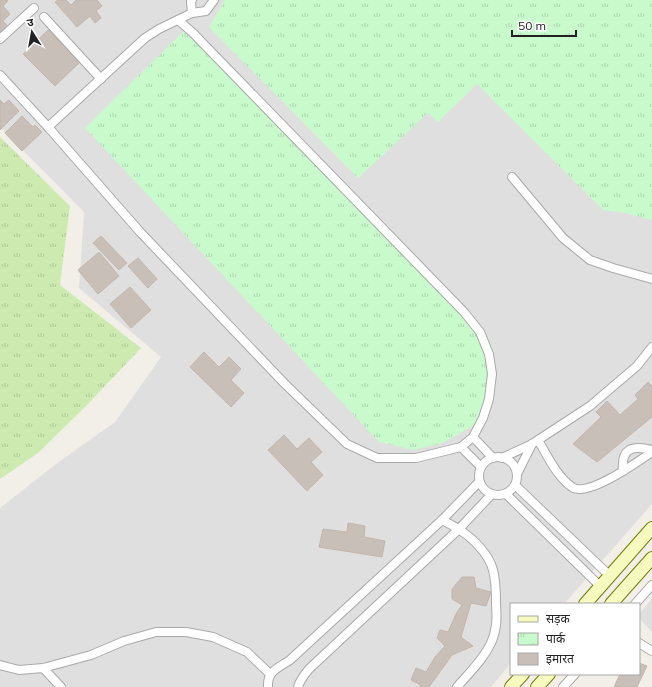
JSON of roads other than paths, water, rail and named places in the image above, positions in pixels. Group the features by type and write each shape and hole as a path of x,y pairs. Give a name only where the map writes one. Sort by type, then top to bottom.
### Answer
{"street":[{"path":"192,0 192,13"},
{"path":"48,127 145,38 192,13 206,10 214,0"},
{"path":"0,39 34,8"},
{"path":"44,17 101,79"},
{"path":"0,75 141,233 284,383 347,444 377,458 416,458 461,447 472,437 483,418 489,399 492,374 489,354 480,332 464,312 192,32 178,20"},
{"path":"512,177 563,238 590,260 652,279"},
{"path":"502,458 535,442 590,406 637,366 652,347"},
{"path":"472,437 493,458"},
{"path":"535,442 558,474 573,488 578,490 604,482 652,451"},
{"path":"517,474 535,442"},
{"path":"461,447 481,467"},
{"path":"623,471 623,458 631,449 634,447 640,447 652,451"},
{"path":"493,458 508,460 515,468 517,474 515,485 512,490 506,494 496,496 491,495 481,487 479,482 478,477 481,467 484,463 493,458"},
{"path":"268,687 270,674 290,660 442,520 479,482"},
{"path":"515,485 610,576"},
{"path":"506,494 601,587"},
{"path":"298,687 299,682 309,669 459,529 491,495"},
{"path":"442,520 459,529 478,545 493,569 495,580 497,623 495,634 487,651 479,663 457,687"},
{"path":"586,603 652,528"},
{"path":"557,544 567,535"},
{"path":"612,603 652,558"},
{"path":"636,603 652,585"},
{"path":"0,665 19,670 43,668 91,655 124,641 156,632 186,632 214,637 246,652 270,674"},
{"path":"640,643 652,651"},
{"path":"43,668 61,687"},
{"path":"511,687 522,675"},
{"path":"537,687 548,675"},
{"path":"563,687 573,675"}]}
